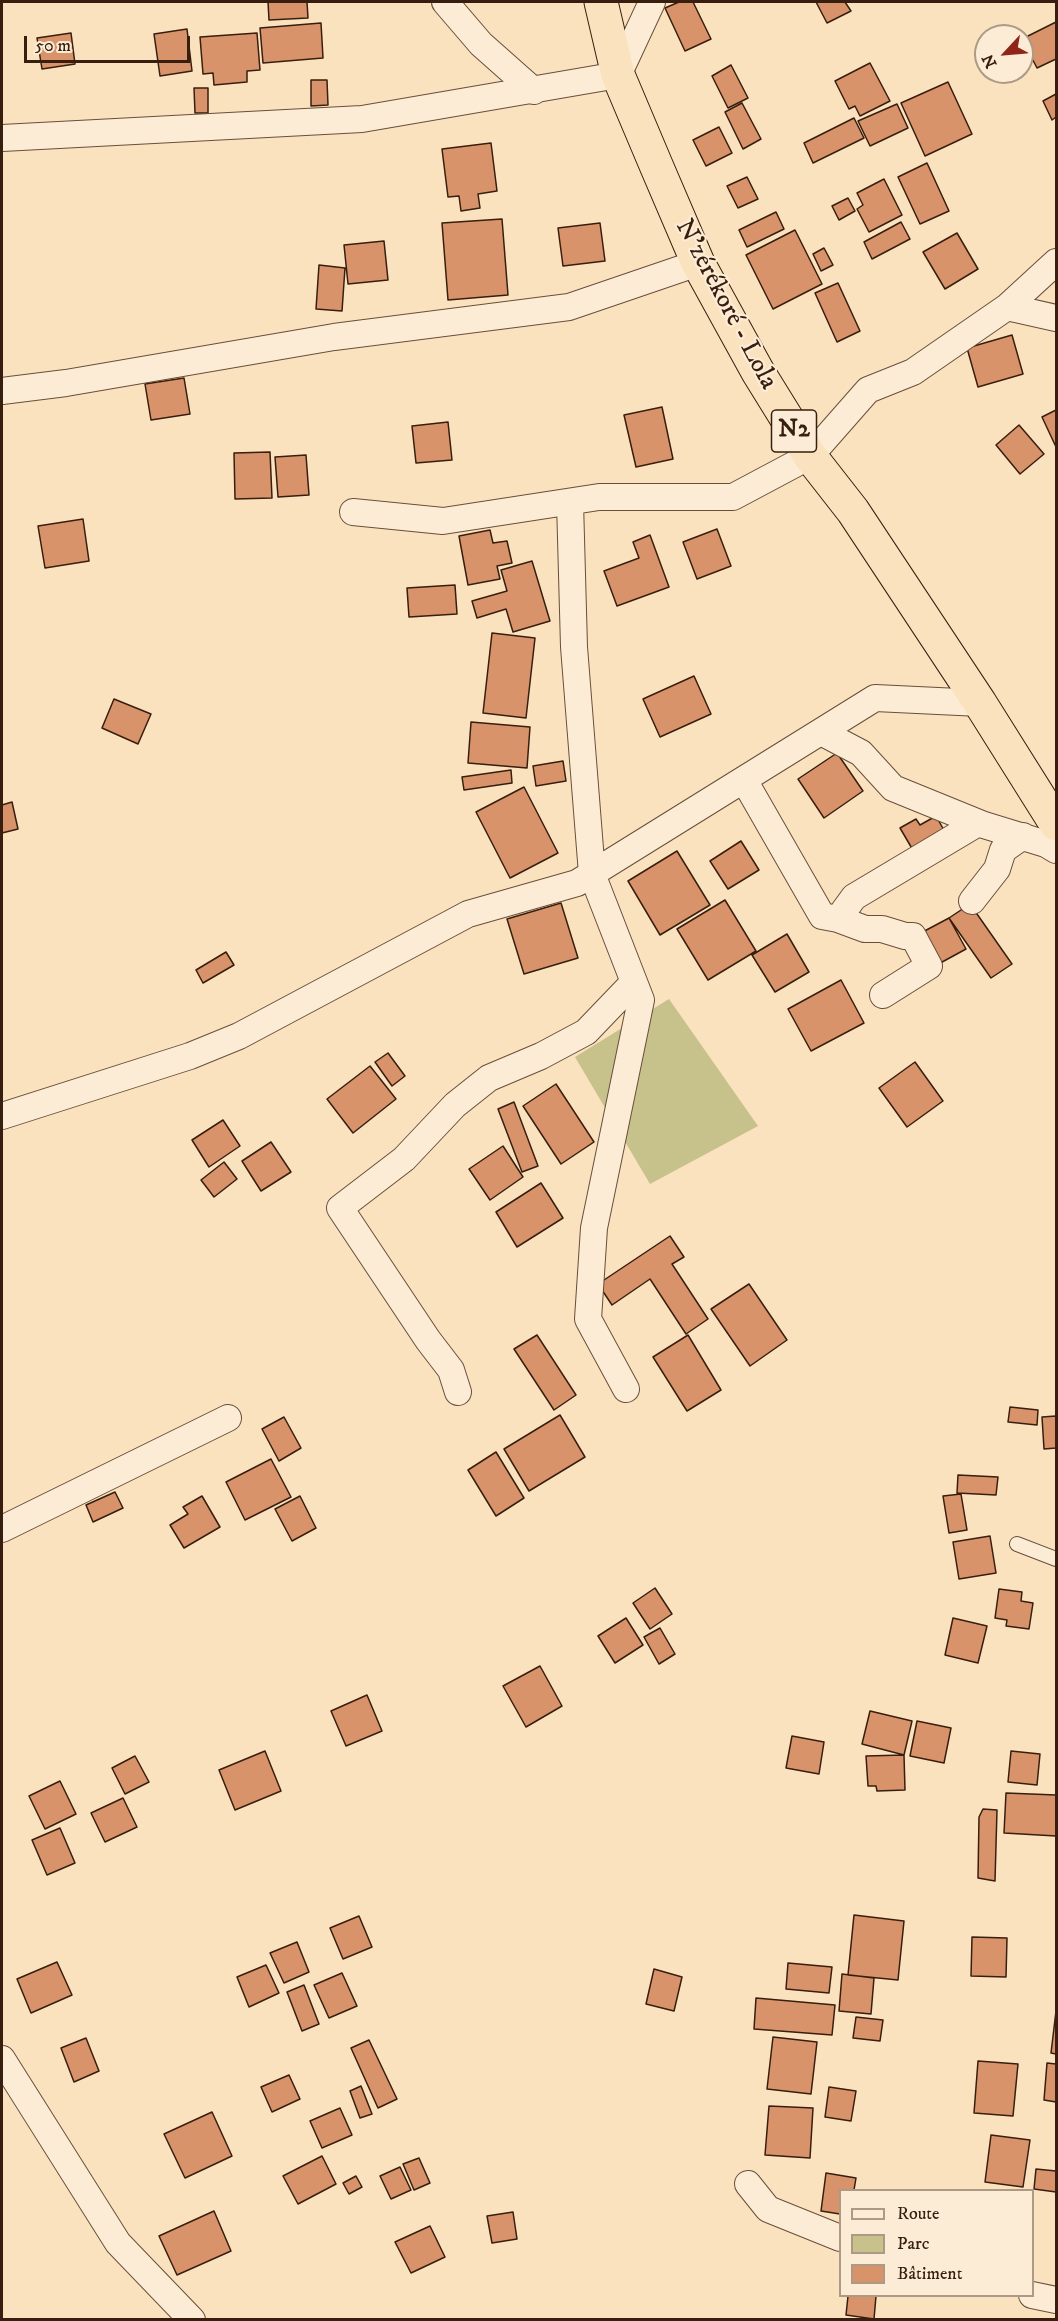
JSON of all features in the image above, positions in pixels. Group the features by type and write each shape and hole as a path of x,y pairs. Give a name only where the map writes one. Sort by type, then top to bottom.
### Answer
{"highway":[{"name":"N'zérékoré - Lola","path":"601,2 618,75 698,263 758,372 810,456 853,511 980,703 1056,824"}],"street":[{"path":"445,2 481,44 534,91"},
{"path":"2,138 362,119 618,75 652,2"},
{"path":"353,512 443,520 599,497 733,497 810,456 868,390 913,372 1007,307 1056,262"},
{"path":"2,391 66,383 333,337 569,307 698,263"},
{"path":"1007,307 1056,318"},
{"path":"570,502 574,647 592,874 641,1000 594,1228 588,1319 626,1389"},
{"path":"2,1116 209,1048 249,1030 468,914 577,883 875,698 980,703"},
{"path":"821,732 861,753 892,788 905,791 978,823 1023,836 1056,850"},
{"path":"744,780 822,916 865,929 882,929 904,936 913,936 929,966 883,995"},
{"path":"838,919 854,897 978,823"},
{"path":"972,901 997,869 1003,850 1023,836"},
{"path":"458,1392 451,1370 428,1340 340,1208 404,1159 455,1105 489,1078 541,1056 586,1032 634,982"},
{"path":"2,1529 228,1418"},
{"path":"2,2059 118,2243 192,2319"},
{"path":"748,2184 768,2209 839,2238"},
{"path":"1034,2295 1056,2300"}],"lane":[{"path":"1017,1544 1056,1559"}],"green space":[{"path":"669,999 758,1126 650,1184 575,1057"}],"building":[{"path":"268,2 307,2 308,18 269,20"},
{"path":"679,2 693,2 711,39 685,51 665,8"},
{"path":"816,2 845,2 851,11 827,23"},
{"path":"1056,22 1056,59 1037,68 1034,62 1034,33"},
{"path":"321,23 323,58 263,63 260,28"},
{"path":"187,29 192,71 160,76 154,34"},
{"path":"71,33 75,64 42,69 37,38"},
{"path":"257,33 260,70 247,71 247,82 214,85 213,73 203,74 200,37"},
{"path":"870,63 890,101 860,116 855,106 849,109 835,81"},
{"path":"731,65 748,98 728,108 712,76"},
{"path":"311,80 327,80 328,105 311,106"},
{"path":"948,82 972,134 925,156 901,103"},
{"path":"194,88 208,88 208,113 195,113"},
{"path":"1056,94 1056,117 1052,120 1043,101"},
{"path":"742,103 761,139 743,149 725,112"},
{"path":"897,104 908,128 870,146 858,121"},
{"path":"854,118 864,138 813,163 804,143"},
{"path":"719,127 732,153 706,166 693,140"},
{"path":"491,143 497,191 478,194 480,208 461,211 459,196 448,197 442,149"},
{"path":"927,163 949,211 920,224 898,177"},
{"path":"747,177 758,199 738,208 727,186"},
{"path":"884,179 902,215 869,232 857,209 863,205 857,193"},
{"path":"848,198 855,211 839,220 832,206"},
{"path":"776,212 784,229 747,247 739,230"},
{"path":"502,219 508,295 448,300 442,223"},
{"path":"901,222 910,239 872,259 864,242"},
{"path":"600,223 605,261 563,266 558,228"},
{"path":"795,230 822,284 773,309 746,255"},
{"path":"957,233 978,269 945,289 923,252"},
{"path":"384,241 388,280 348,284 344,245"},
{"path":"824,248 833,265 821,271 813,254"},
{"path":"319,265 345,268 342,311 316,309"},
{"path":"838,283 860,331 837,342 815,293"},
{"path":"1012,335 1023,374 978,387 967,348"},
{"path":"184,378 190,414 151,420 145,384"},
{"path":"662,407 673,459 636,467 624,415"},
{"path":"1056,410 1056,447 1042,417"},
{"path":"448,422 452,460 416,463 412,426"},
{"path":"1019,425 1044,454 1020,474 996,445"},
{"path":"270,452 272,498 235,499 234,453"},
{"path":"306,455 309,495 278,497 275,457"},
{"path":"83,519 89,561 45,568 38,526"},
{"path":"717,529 731,566 697,579 683,542"},
{"path":"490,530 493,543 507,541 512,563 497,566 500,579 468,585 459,536"},
{"path":"650,535 669,587 617,606 604,571 639,558 633,542"},
{"path":"532,561 550,621 513,632 506,609 477,618 472,601 507,591 501,570"},
{"path":"455,585 457,614 409,617 407,588"},
{"path":"492,633 535,638 526,718 483,713"},
{"path":"694,676 711,714 660,737 643,699"},
{"path":"114,699 151,714 138,744 102,728"},
{"path":"471,722 530,727 527,768 468,763"},
{"path":"837,753 863,791 824,818 798,779"},
{"path":"563,761 566,781 536,786 533,766"},
{"path":"511,770 512,783 464,790 462,777"},
{"path":"524,787 558,853 510,878 476,812"},
{"path":"12,802 18,829 2,833 2,805"},
{"path":"936,816 949,839 917,857 900,828 916,819 920,825"},
{"path":"741,841 759,870 728,889 710,861"},
{"path":"677,851 710,905 660,935 628,881"},
{"path":"725,900 756,951 708,980 677,929"},
{"path":"561,903 578,958 524,974 507,919"},
{"path":"970,904 1012,964 991,978 949,918"},
{"path":"949,918 966,949 933,967 917,935"},
{"path":"787,934 809,972 775,992 752,955"},
{"path":"226,952 234,965 203,983 196,970"},
{"path":"841,980 864,1023 811,1051 788,1009"},
{"path":"388,1053 405,1076 392,1086 375,1062"},
{"path":"915,1062 943,1101 907,1127 879,1088"},
{"path":"370,1066 396,1099 353,1133 327,1099"},
{"path":"556,1084 594,1142 561,1164 523,1106"},
{"path":"514,1102 538,1166 522,1172 498,1109"},
{"path":"223,1120 240,1146 209,1167 192,1140"},
{"path":"271,1142 291,1172 261,1191 242,1161"},
{"path":"503,1146 523,1177 490,1200 469,1169"},
{"path":"224,1162 237,1179 214,1197 201,1180"},
{"path":"541,1183 563,1218 517,1247 496,1212"},
{"path":"670,1236 684,1257 672,1264 708,1319 686,1334 650,1279 612,1305 598,1284"},
{"path":"749,1284 787,1340 750,1366 711,1309"},
{"path":"537,1335 576,1395 554,1410 514,1349"},
{"path":"688,1335 721,1390 687,1411 653,1357"},
{"path":"1010,1407 1038,1410 1037,1425 1008,1422"},
{"path":"560,1415 585,1457 529,1491 504,1449"},
{"path":"1056,1416 1056,1448 1044,1449 1042,1417"},
{"path":"284,1417 301,1448 279,1461 262,1429"},
{"path":"496,1452 524,1498 496,1516 468,1470"},
{"path":"271,1459 291,1497 245,1520 226,1482"},
{"path":"958,1475 998,1477 996,1495 957,1493"},
{"path":"115,1492 123,1508 93,1522 86,1505"},
{"path":"961,1494 967,1530 949,1533 943,1496"},
{"path":"202,1496 220,1527 184,1548 170,1525 188,1514 183,1507"},
{"path":"300,1496 316,1528 292,1541 275,1509"},
{"path":"990,1536 996,1573 959,1579 953,1542"},
{"path":"655,1588 672,1614 650,1629 633,1603"},
{"path":"999,1589 1022,1592 1021,1601 1033,1603 1029,1629 1006,1626 1007,1620 995,1618"},
{"path":"626,1618 643,1645 615,1663 598,1636"},
{"path":"953,1618 987,1626 978,1663 945,1655"},
{"path":"660,1628 675,1654 659,1664 644,1637"},
{"path":"540,1666 562,1706 526,1727 503,1686"},
{"path":"367,1695 382,1731 346,1746 331,1711"},
{"path":"870,1711 912,1721 904,1755 862,1744"},
{"path":"917,1721 951,1728 944,1763 910,1756"},
{"path":"792,1736 824,1742 819,1774 786,1768"},
{"path":"265,1751 281,1791 235,1810 219,1770"},
{"path":"1011,1751 1040,1754 1037,1785 1008,1782"},
{"path":"904,1755 905,1790 877,1791 876,1786 868,1786 866,1756"},
{"path":"135,1756 149,1782 125,1794 112,1768"},
{"path":"60,1781 76,1814 45,1829 29,1796"},
{"path":"1006,1793 1056,1795 1056,1836 1004,1833"},
{"path":"123,1798 137,1827 105,1842 91,1813"},
{"path":"983,1809 997,1810 995,1881 978,1878 979,1817"},
{"path":"60,1828 75,1863 47,1875 32,1840"},
{"path":"854,1915 904,1921 898,1980 848,1975"},
{"path":"359,1916 372,1947 343,1959 330,1928"},
{"path":"972,1937 1007,1938 1006,1977 971,1976"},
{"path":"297,1942 309,1972 284,1983 270,1953"},
{"path":"57,1962 72,1995 31,2013 17,1979"},
{"path":"788,1963 832,1967 829,1993 786,1989"},
{"path":"266,1965 279,1993 249,2007 237,1977"},
{"path":"654,1969 682,1977 674,2011 646,2004"},
{"path":"342,1973 357,2006 329,2018 314,1985"},
{"path":"842,1974 874,1978 871,2014 839,2011"},
{"path":"304,1985 319,2024 302,2031 287,1992"},
{"path":"756,1998 835,2005 832,2035 754,2029"},
{"path":"1056,2011 1056,2054 1051,2053"},
{"path":"856,2017 883,2020 880,2041 853,2038"},
{"path":"773,2037 817,2042 811,2094 767,2089"},
{"path":"86,2038 99,2071 74,2082 61,2048"},
{"path":"369,2040 397,2099 378,2108 351,2048"},
{"path":"978,2061 1018,2064 1013,2116 974,2113"},
{"path":"1047,2063 1056,2064 1056,2102 1044,2100"},
{"path":"289,2075 300,2099 272,2112 261,2087"},
{"path":"361,2086 372,2114 360,2118 350,2091"},
{"path":"829,2087 856,2091 851,2121 825,2117"},
{"path":"769,2106 813,2108 810,2158 765,2155"},
{"path":"340,2108 352,2135 322,2148 310,2121"},
{"path":"212,2112 232,2156 185,2178 164,2134"},
{"path":"991,2135 1030,2140 1023,2187 985,2182"},
{"path":"322,2156 336,2184 298,2204 283,2176"},
{"path":"419,2158 430,2183 414,2190 403,2164"},
{"path":"400,2167 411,2190 391,2199 380,2176"},
{"path":"1036,2169 1056,2171 1056,2192 1034,2189"},
{"path":"826,2173 856,2178 854,2189 839,2189 839,2214 821,2211"},
{"path":"356,2176 362,2187 349,2194 343,2183"},
{"path":"214,2211 231,2251 177,2275 159,2236"},
{"path":"513,2212 517,2239 492,2243 487,2216"},
{"path":"430,2226 445,2257 411,2273 395,2242"},
{"path":"848,2297 876,2297 874,2319 846,2315"}]}
